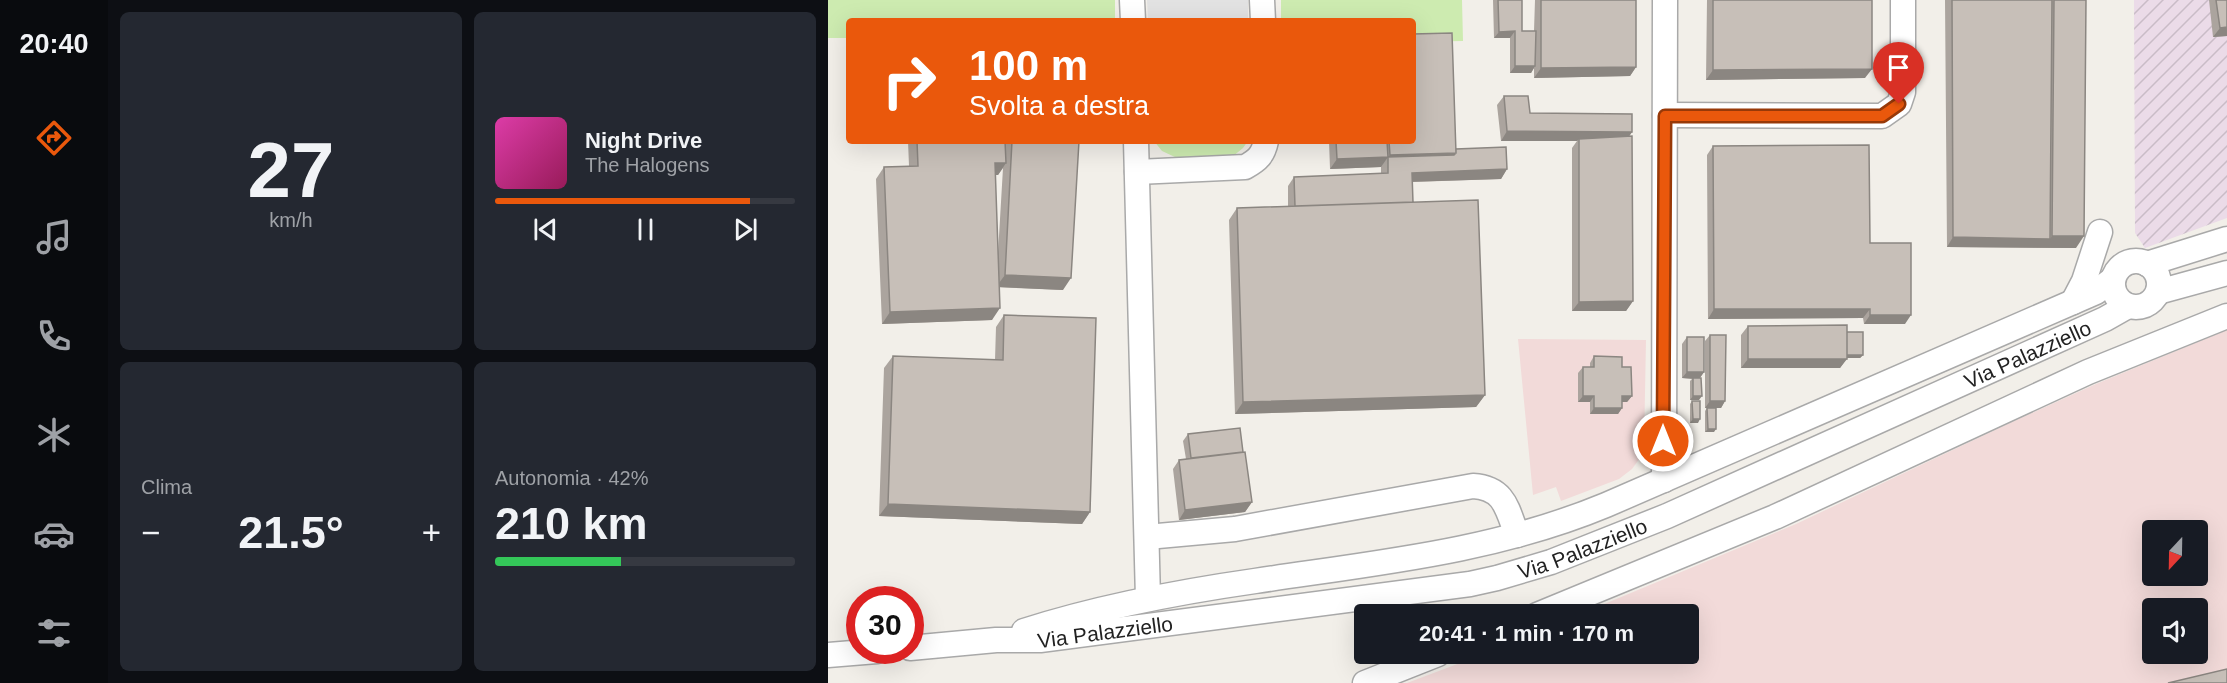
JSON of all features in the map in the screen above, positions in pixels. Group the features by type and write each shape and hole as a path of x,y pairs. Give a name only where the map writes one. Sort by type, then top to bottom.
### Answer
{"street":[{"path":"1132,0 1133,18"},
{"path":"1262,0 1263,18"},
{"path":"1664,480 1665,0"},
{"path":"1665,116 1882,116 1899,104 1903,92 1903,0"},
{"path":"1136,144 1148,599"},
{"path":"1137,172 1245,167 1257,160 1264,152 1265,144"},
{"path":"2073,302 2084,282 2100,232"},
{"name":"Via Palazziello","path":"996,640 1059,620 1148,599 1252,581 1440,554 1573,519 2096,292 2129,268 2227,238"},
{"path":"2129,268 2158,276 2158,292 2149,304 2143,307 2128,306 2115,295 2129,268"},
{"path":"2158,292 2227,273"},
{"name":"Via Palazziello","path":"924,647 996,640 1040,640 1470,584 1525,571 1667,516 2105,319 2128,306"},
{"path":"1563,604 1775,517 2088,372 2227,316"},
{"path":"1147,537 1235,529 1473,486 1484,486 1494,490 1502,498 1517,535"},
{"path":"828,655 846,654"},
{"path":"1365,683 1413,664"}],"shaded area":[{"path":"1147,0 1248,0 1248,18 1148,18"},
{"path":"2134,0 2227,0 2227,218 2145,248 2135,233"},
{"path":"2227,330 2227,683 1407,683 1457,664 1699,664 1699,604 1604,604 1796,524 2096,384"},
{"path":"1518,339 1646,340 1644,446 1641,446 1640,458 1632,469 1619,479 1561,501 1556,487 1533,495"}],"green space":[{"path":"828,0 1115,0 1115,18 846,18 846,38 828,38"},
{"path":"1281,0 1462,0 1463,41 1416,42 1416,18 1281,18"},
{"path":"1156,144 1246,144 1232,157 1177,158 1162,151"}],"building":[{"path":"1498,0 1522,0 1522,31 1536,31 1535,66 1515,66 1515,31 1499,32"},
{"path":"1541,0 1636,0 1636,67 1541,68"},
{"path":"1713,0 1872,0 1872,69 1713,70"},
{"path":"1952,0 2052,0 2050,239 1953,237"},
{"path":"2054,0 2086,0 2084,236 2052,236"},
{"path":"2216,0 2227,0 2227,27 2220,28"},
{"path":"1452,33 1456,153 1390,155 1389,144 1416,144 1416,34"},
{"path":"1504,96 1528,96 1530,113 1632,114 1632,132 1507,131"},
{"path":"1632,136 1633,301 1579,302 1579,139"},
{"path":"917,144 1005,144 1006,163 995,163 1000,308 890,312 884,167 918,166"},
{"path":"1012,144 1079,144 1071,278 1005,275"},
{"path":"1336,144 1387,144 1388,157 1337,159"},
{"path":"1869,145 1870,243 1911,243 1911,315 1870,315 1870,309 1714,309 1713,146"},
{"path":"1506,147 1507,169 1412,173 1413,202 1295,206 1294,177 1388,173 1388,157 1454,155 1456,149"},
{"path":"1478,200 1485,395 1243,402 1237,208"},
{"path":"1004,315 1096,318 1090,512 888,504 893,356 1003,360"},
{"path":"1847,325 1847,359 1748,359 1748,326"},
{"path":"1847,332 1863,332 1863,355 1847,355"},
{"path":"1710,335 1726,335 1725,401 1710,401"},
{"path":"1687,337 1704,337 1704,372 1687,372"},
{"path":"1594,356 1622,357 1622,367 1631,367 1632,396 1622,396 1622,408 1594,408 1594,396 1583,396 1583,367 1594,367"},
{"path":"1693,378 1701,378 1702,396 1693,396"},
{"path":"1692,401 1700,401 1700,419 1693,419"},
{"path":"1707,408 1716,408 1716,429 1708,429"},
{"path":"1240,428 1243,452 1191,458 1188,434"},
{"path":"1245,452 1252,502 1185,510 1179,460"},
{"path":"2227,669 2227,683 2168,683"}],"route":[{"path":"1663,441 1665,116 1882,116 1899,104"}]}
